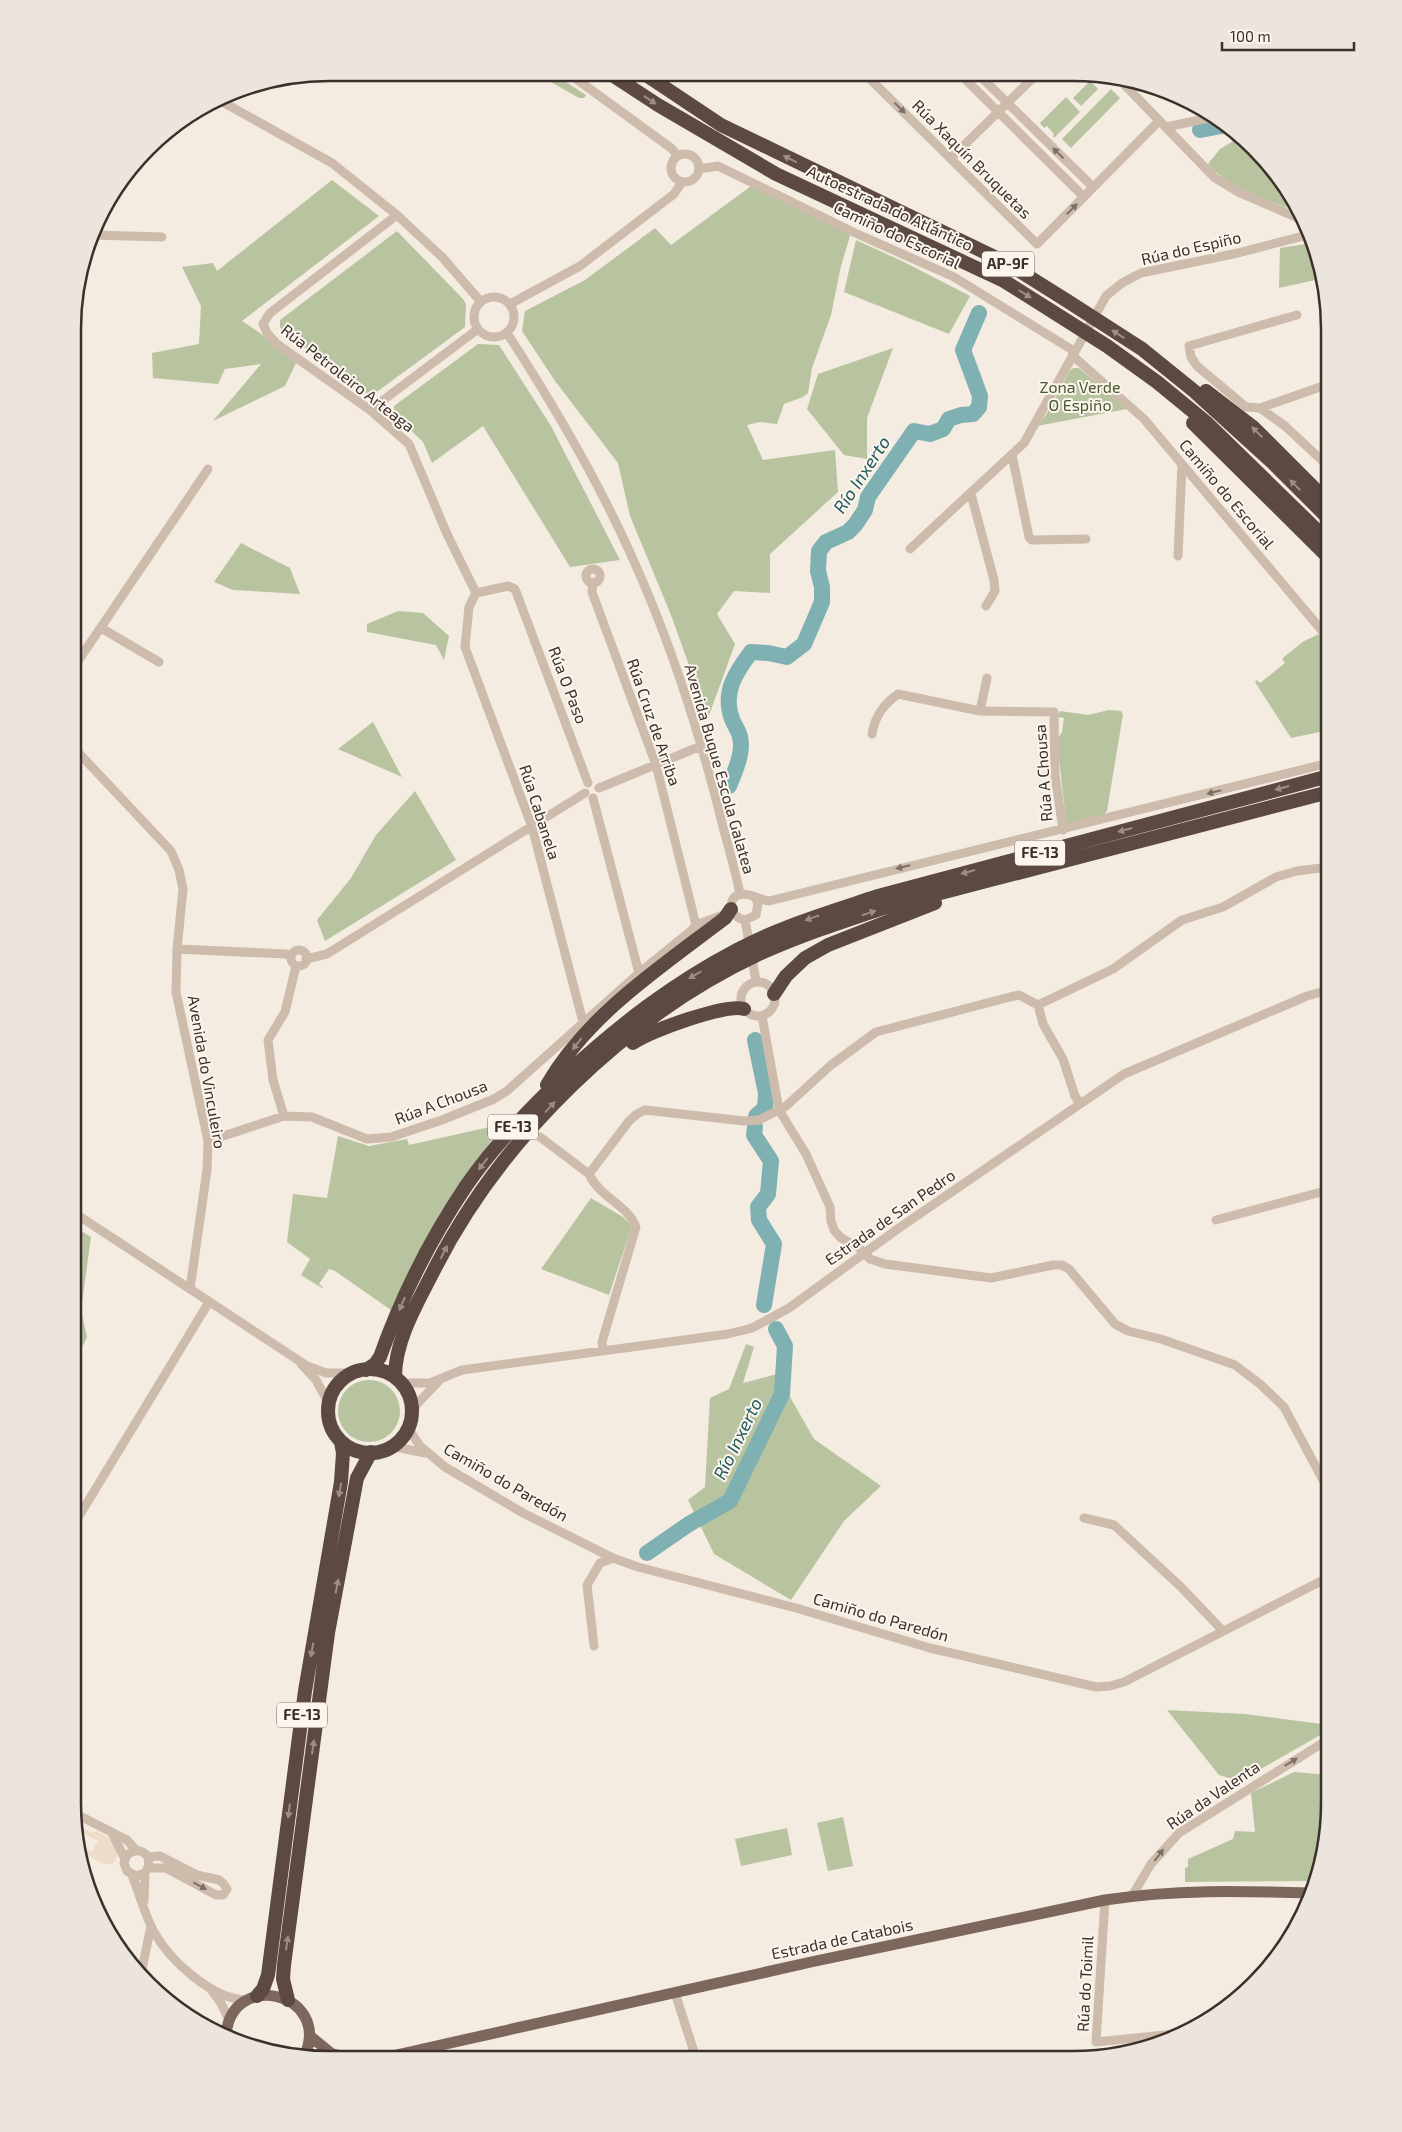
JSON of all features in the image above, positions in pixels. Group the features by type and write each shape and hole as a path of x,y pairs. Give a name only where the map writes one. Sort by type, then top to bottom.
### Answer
{"highway":[{"name":"Autoestrada do Atlántico","path":"621,81 658,105 776,174 1004,282 1107,346 1207,423 1321,534"},
{"name":"Autoestrada do Atlántico","path":"655,81 721,125 1007,263 1142,349 1194,391 1272,462 1321,511"},
{"path":"1107,346 1124,366 1198,428 1321,550"},
{"path":"1142,349 1181,372 1253,428 1321,495"},
{"name":"FE-13","path":"256,1995 268,1974 305,1691 342,1482 343,1453 341,1442 330,1425 328,1402 337,1384 375,1364 380,1357 408,1289 436,1236 466,1186 501,1141 537,1102 608,1036 636,1014 688,978 756,948 807,919 878,896 1321,778"},
{"name":"FE-13","path":"756,948 883,908 1321,794"},
{"path":"774,994 786,976 804,958 828,945 1003,876"},
{"path":"537,1102 550,1079 578,1041 610,1009 724,918 730,911"},
{"name":"FE-13","path":"410,1421 411,1404 398,1380 398,1348 421,1296 449,1242 478,1195 552,1104 575,1082 657,1015 739,956"},
{"path":"575,1082 604,1067 634,1042 654,1031 730,1008 744,1009"},
{"path":"359,1371 384,1372 398,1380"},
{"path":"341,1442 358,1451 371,1452 392,1446 400,1440 410,1421"},
{"name":"FE-13","path":"287,1995 284,1965 328,1633 357,1478 371,1452"}],"main road":[{"name":"Estrada de Catabois","path":"414,2051 905,1941 1105,1900 1132,1896 1212,1891 1304,1894"},
{"path":"227,2029 229,2020 236,2008 256,1995 287,1995 302,2012 310,2036 328,2051"},
{"path":"306,2050 310,2036"}],"street":[{"path":"579,81 671,148 678,156"},
{"name":"Rúa Xaquín Bruquetas","path":"872,81 1037,244 1084,196"},
{"path":"967,81 1084,196 1162,124 1204,118"},
{"path":"985,81 1093,187"},
{"path":"951,158 1029,81"},
{"path":"1127,88 1208,172 1222,183 1294,217"},
{"path":"226,104 332,163 397,215 444,258 481,302"},
{"path":"682,154 693,156 697,161 699,169 694,179 682,182 676,179 671,169 674,160 682,154"},
{"name":"Camiño do Escorial","path":"699,169 718,166 853,232 954,277 1074,351 1144,419 1321,629"},
{"path":"510,304 580,266 674,194 682,182"},
{"name":"Rúa Petroleiro Arteaga","path":"397,215 270,313 263,324 267,334 277,344 370,410 409,444 447,534 476,593"},
{"path":"100,235 162,237"},
{"name":"Rúa do Espiño","path":"910,549 1024,443 1106,296 1122,283 1141,273 1238,253 1303,236"},
{"path":"490,297 496,297 506,300 510,304 513,310 514,322 507,333 495,337 489,336 478,329 474,318 477,306 481,302 490,297"},
{"path":"1297,315 1189,346 1191,357 1197,366 1246,407 1260,408 1321,387"},
{"path":"370,410 478,329"},
{"name":"Avenida Buque Escola Galatea","path":"507,333 551,402 602,494 632,556 682,685 701,746 740,894"},
{"path":"1260,408 1285,426 1321,459"},
{"path":"1012,455 1029,536 1032,540 1086,539"},
{"path":"1178,556 1182,464"},
{"path":"81,657 208,470"},
{"path":"970,494 994,580 995,591 986,606"},
{"name":"Rúa Cruz de Arriba","path":"593,582 592,592 656,764 694,928"},
{"name":"Rúa O Paso","path":"476,593 508,586 515,589 588,783"},
{"name":"Rúa Cabanela","path":"476,593 471,600 468,614 465,647 532,827 583,1022"},
{"path":"101,628 159,662"},
{"path":"980,711 987,678"},
{"name":"Rúa A Chousa","path":"872,734 874,721 885,703 898,694 980,711 1054,712 1056,775 1062,830"},
{"path":"599,788 701,746"},
{"name":"Avenida do Vinculeiro","path":"81,755 171,851 179,870 183,889 177,949 176,992 208,1141 207,1170 190,1289"},
{"name":"Rúa A Chousa","path":"755,898 769,901 1321,765"},
{"path":"306,959 328,954 532,827 589,795 598,794 599,788 595,783 588,783 584,788 589,795 639,973"},
{"path":"1038,1005 1114,969 1182,920 1223,907 1276,876 1321,868"},
{"path":"740,894 749,894 755,898 758,904 756,915 745,920 735,917 730,911 733,900 740,894"},
{"name":"Rúa A Chousa","path":"208,1141 284,1116 312,1117 366,1139 391,1138 450,1117 500,1095 639,973 694,928 730,911"},
{"path":"745,920 756,982"},
{"path":"177,949 286,954 291,956"},
{"path":"291,956 294,952 301,951 305,954 306,959 303,965 296,966"},
{"path":"291,956 291,961 296,966"},
{"path":"284,1116 273,1080 268,1040 285,1012 296,966"},
{"path":"756,982 762,982 770,987 774,994 773,1008 762,1016 749,1014 741,1004 741,995 744,988 756,982"},
{"name":"Estrada de San Pedro","path":"439,1381 462,1370 728,1334 752,1328 789,1308 1124,1074 1307,996 1321,992"},
{"path":"589,1174 629,1121 644,1110 744,1121 759,1120 785,1107 831,1065 876,1032 1019,995 1038,1005 1043,1024 1064,1059 1080,1104"},
{"path":"762,1016 779,1110 806,1154 830,1207 834,1230 841,1238 858,1247 870,1259 885,1264 991,1278 1053,1265 1062,1265 1069,1269 1083,1283 1115,1324 1128,1331 1161,1339 1235,1365 1260,1384 1284,1407 1321,1472"},
{"path":"540,1137 589,1174 593,1182 607,1198 632,1217 636,1227 602,1342 603,1352"},
{"path":"1216,1220 1321,1192"},
{"path":"81,1217 296,1359 326,1373 359,1371"},
{"path":"81,1513 209,1302"},
{"path":"296,1359 316,1380 328,1402"},
{"path":"398,1380 414,1384 439,1381"},
{"path":"410,1421 417,1404 439,1381"},
{"name":"Camiño do Paredón","path":"410,1421 413,1436 445,1467 523,1513 613,1558 638,1567 796,1608 930,1648 1096,1687 1124,1682 1321,1582"},
{"path":"392,1446 419,1450 430,1454"},
{"path":"1084,1518 1114,1525 1180,1586 1223,1631"},
{"path":"594,1646 587,1585 600,1563 613,1558"},
{"name":"Rúa da Valenta","path":"1132,1896 1152,1864 1179,1833 1321,1744"},
{"path":"82,1817 128,1840 136,1850"},
{"path":"112,1833 125,1859 125,1867 132,1875 151,1926 168,1952 183,1967 209,1987 228,1997 256,1995"},
{"path":"125,1859 127,1855 136,1850 142,1851 148,1857 144,1906"},
{"path":"132,1875 136,1876 147,1870 166,1868 216,1895 219,1896 226,1892 226,1885 215,1878 197,1875 160,1856 148,1857"},
{"name":"Rúa do Toimil","path":"1105,1900 1096,2042 1152,2038"},
{"path":"142,1965 151,1926"},
{"path":"209,1987 221,2003 229,2020"},
{"path":"675,1993 694,2051"}],"green space":[{"path":"549,81 564,81 586,95 584,98 579,98"},
{"path":"1089,82 1098,89 1081,106 1073,98"},
{"path":"1111,89 1120,98 1071,148 1062,139"},
{"path":"1066,97 1080,112 1054,138 1054,134 1047,126 1044,128 1040,123"},
{"path":"1234,141 1270,178 1290,208 1250,193 1227,181 1217,173 1208,164 1220,149"},
{"path":"332,180 379,216 242,321 260,333 296,363 285,386 213,421 261,364 225,369 218,384 153,378 152,353 199,344 201,306 182,267 213,263 217,271"},
{"path":"751,186 849,233 850,236 841,266 831,315 812,368 808,393 803,397 784,404 777,424 760,422 747,425 763,460 835,450 838,492 770,554 770,593 734,591 717,614 735,644 708,718 671,615 630,516 618,463 555,381 522,331 525,311 585,280 655,228 671,245"},
{"path":"397,231 463,299 466,304 465,327 378,391 368,394 283,332 280,327 280,320"},
{"path":"856,240 970,296 949,334 844,292"},
{"path":"1306,244 1316,280 1279,288 1280,248"},
{"path":"478,344 499,345 551,426 620,560 570,567 483,426 432,463 423,442 394,414 394,406"},
{"path":"893,348 867,418 867,459 844,455 807,409 818,374"},
{"name":"Zona Verde O Espiño","path":"1079,368 1127,409 1037,426 1046,415 1070,370"},
{"path":"241,543 290,568 300,594 233,590 214,582"},
{"path":"398,611 423,613 449,636 444,660 436,645 367,632 367,624"},
{"path":"1319,634 1321,637 1321,732 1291,738 1255,682 1257,680 1260,683 1285,663 1282,659 1304,641"},
{"path":"1109,710 1121,711 1123,714 1107,811 1104,815 1069,824 1066,822 1057,740 1062,732 1064,718 1057,717 1060,711 1088,715"},
{"path":"373,722 402,777 338,749"},
{"path":"415,791 456,860 325,941 317,920 351,878 376,835"},
{"path":"503,1124 442,1210 391,1310 335,1271 329,1269 319,1284 322,1288 301,1275 310,1259 287,1242 293,1194 327,1198 338,1136 369,1146 407,1139 409,1145"},
{"path":"591,1198 623,1217 632,1226 609,1295 541,1269"},
{"path":"81,1231 91,1237 81,1310"},
{"path":"81,1310 87,1337 81,1349"},
{"path":"746,1344 754,1347 743,1383 785,1372 785,1388 814,1439 881,1486 844,1521 791,1600 714,1554 688,1500 705,1487 710,1398 729,1389"},
{"path":"369,1380 386,1385 391,1389 395,1394 400,1411 395,1428 391,1433 386,1437 369,1442 352,1437 347,1433 343,1428 338,1411 343,1394 347,1389 352,1385"},
{"path":"1167,1710 1245,1714 1321,1724 1321,1735 1240,1781 1219,1775"},
{"path":"1294,1772 1321,1774 1319,1835 1308,1881 1185,1882 1185,1868 1188,1867 1188,1859 1233,1839 1235,1831 1255,1832 1251,1793"},
{"path":"843,1817 853,1866 828,1871 817,1823"},
{"path":"787,1828 792,1855 741,1866 735,1839"}],"shaded area":[{"path":"83,1828 92,1833 97,1831 110,1839 118,1854 111,1864 104,1864 87,1855 86,1848 92,1852 98,1841 83,1833"}],"waterway":[{"name":"Río Inxerto","path":"1200,130 1217,127"},
{"name":"Río Inxerto","path":"729,786 741,749 739,735 729,709 732,683 740,667 751,652 787,657 804,644 822,602 822,587 818,571 819,551 826,542 848,532 855,525 865,510 868,497 914,431 930,434 943,429 949,419 973,414 979,407 980,396 963,350 979,313"},
{"name":"Río Inxerto","path":"755,1040 766,1093 765,1108 756,1116"},
{"name":"Río Inxerto","path":"755,1127 754,1135 771,1161 768,1194 758,1207 759,1220 774,1244 764,1305"},
{"name":"Río Inxerto","path":"647,1553 689,1524 730,1501 782,1394 785,1346 776,1329"}]}
